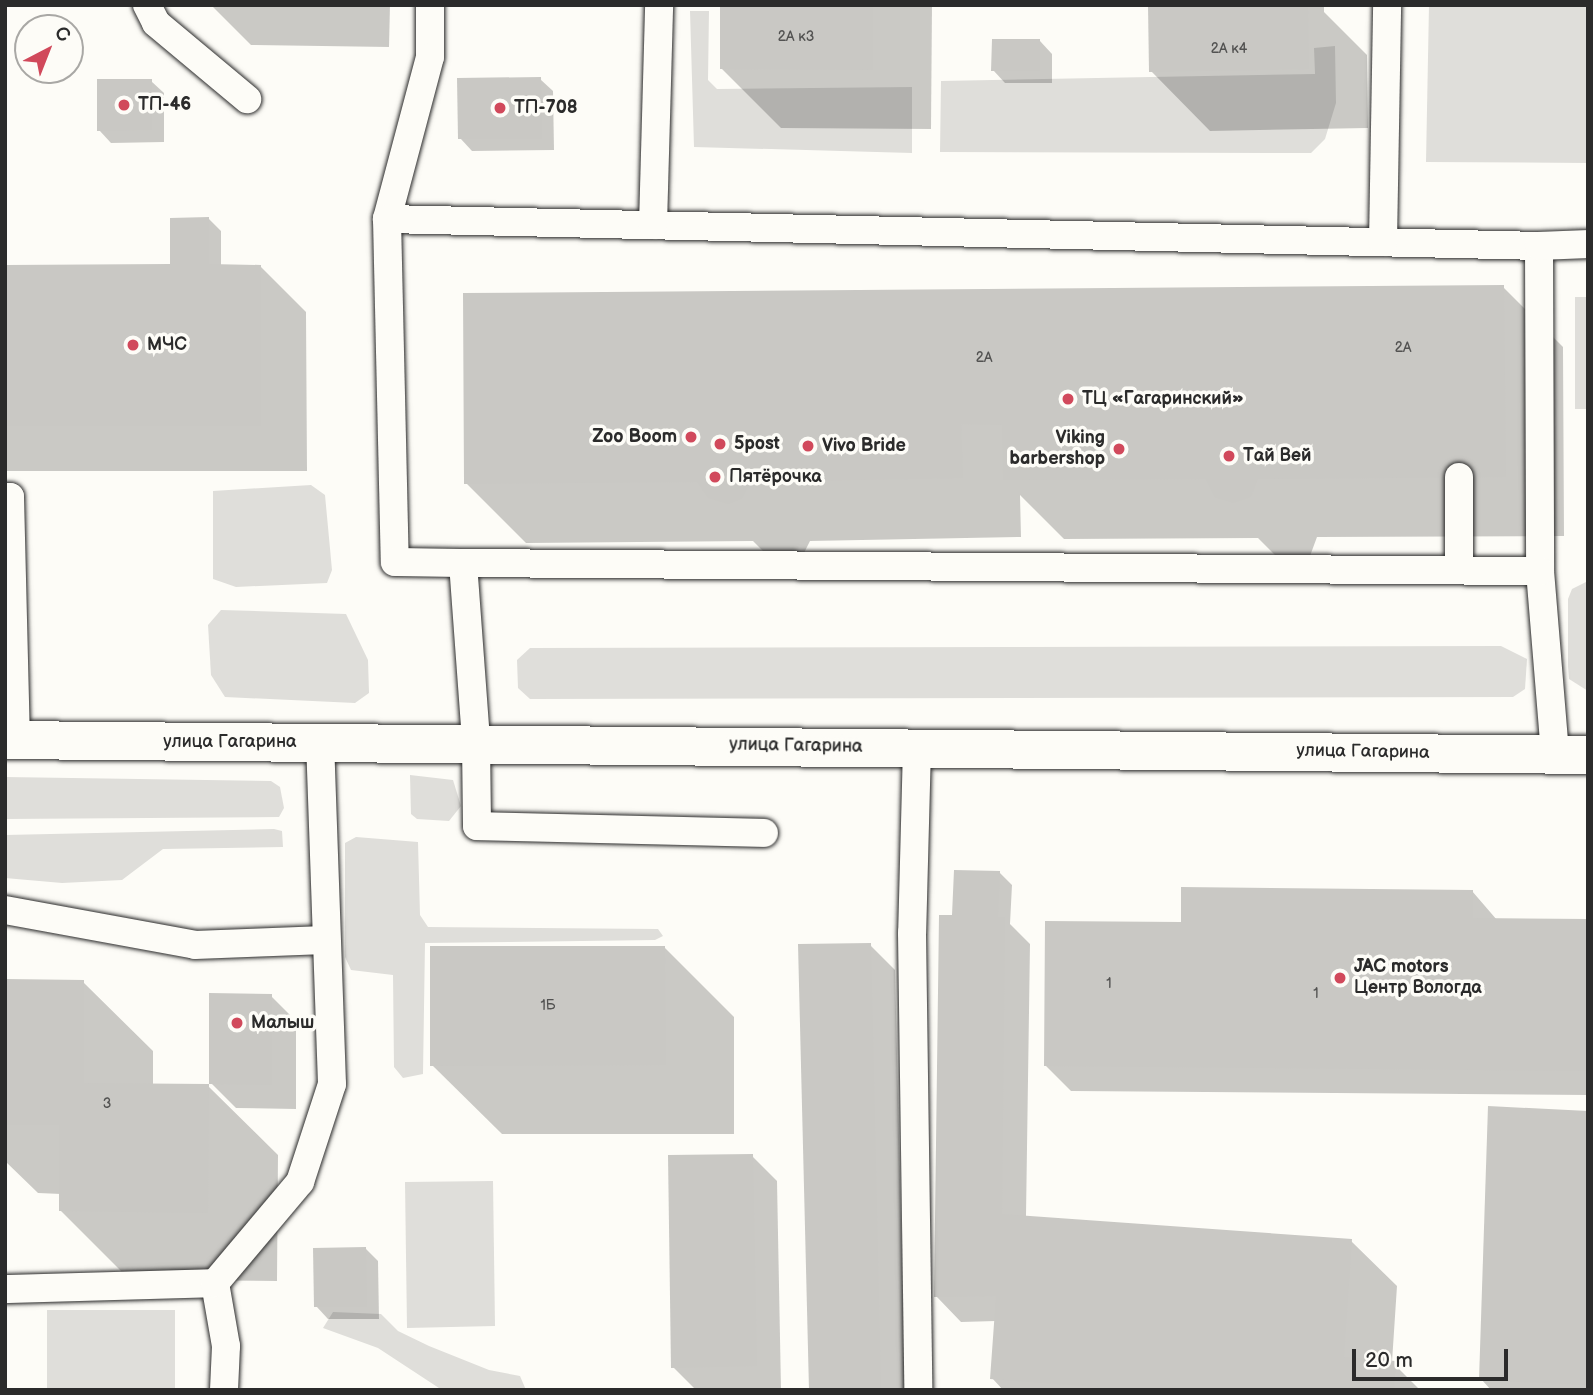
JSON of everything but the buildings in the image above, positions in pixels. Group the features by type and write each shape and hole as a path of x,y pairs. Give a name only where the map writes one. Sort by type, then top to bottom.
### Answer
{"street":[{"name":"улица Гагарина","path":"10,740 476,742 1571,755"}],"lane":[{"path":"147,5 156,23 247,99"},
{"path":"430,5 430,57 387,219 395,562 1540,570"},
{"path":"653,225 659,5"},
{"path":"1383,242 1387,5"},
{"path":"387,219 1539,246 1588,244"},
{"path":"1539,246 1540,570 1571,755"},
{"path":"1459,477 1459,570"},
{"path":"5,497 10,497 10,740"},
{"path":"463,563 476,742 477,826 764,833"},
{"path":"5,1289 215,1283 300,1182 331,1084 320,742"},
{"path":"917,747 912,933 918,1390"},
{"path":"5,910 195,946 325,940"},
{"path":"215,1283 226,1346 224,1390"}],"shaded area":[{"path":"1429,5 1588,5 1588,163 1426,162"},
{"path":"690,11 709,11 708,80 717,89 912,87 912,153 694,147"},
{"path":"1335,46 1336,103 1325,139 1311,153 940,152 941,81 1315,74 1314,48"},
{"path":"1575,297 1588,297 1588,409 1575,409"},
{"path":"311,485 325,495 332,570 327,583 236,587 213,579 213,491"},
{"path":"1588,581 1588,691 1569,679 1568,599 1572,589"},
{"path":"221,610 346,614 368,660 369,693 355,703 225,697 211,675 208,625"},
{"path":"1501,646 1527,659 1525,689 1513,697 530,699 518,688 517,660 530,648"},
{"path":"410,775 453,780 461,806 449,821 417,819 411,814"},
{"path":"5,777 271,781 280,787 284,808 279,817 5,819"},
{"path":"274,829 282,831 283,847 163,849 122,880 62,883 5,878 5,835"},
{"path":"356,837 418,842 420,915 428,927 658,929 663,936 655,940 425,943 423,1074 403,1078 394,1067 393,975 351,970 345,957 345,843"},
{"path":"493,1181 495,1326 407,1328 405,1182"},
{"path":"47,1310 175,1310 175,1390 47,1390"},
{"path":"333,1312 381,1314 398,1331 429,1346 489,1370 520,1376 526,1390 442,1390 378,1348 323,1328"}],"place":[{"name":"ТП-46","path":"124,105"},
{"name":"ТП-708","path":"500,108"},
{"name":"МЧС","path":"133,345"},
{"name":"ТЦ «Гагаринский»","path":"1068,399"},
{"name":"Zoo Boom","path":"691,437"},
{"name":"5post","path":"720,444"},
{"name":"Vivo Bride","path":"808,446"},
{"name":"Viking barbershop","path":"1119,449"},
{"name":"Тай Вей","path":"1229,456"},
{"name":"Пятёрочка","path":"715,477"},
{"name":"JAC motors Центр Вологда","path":"1340,978"},
{"name":"Малыш","path":"237,1023"}]}
